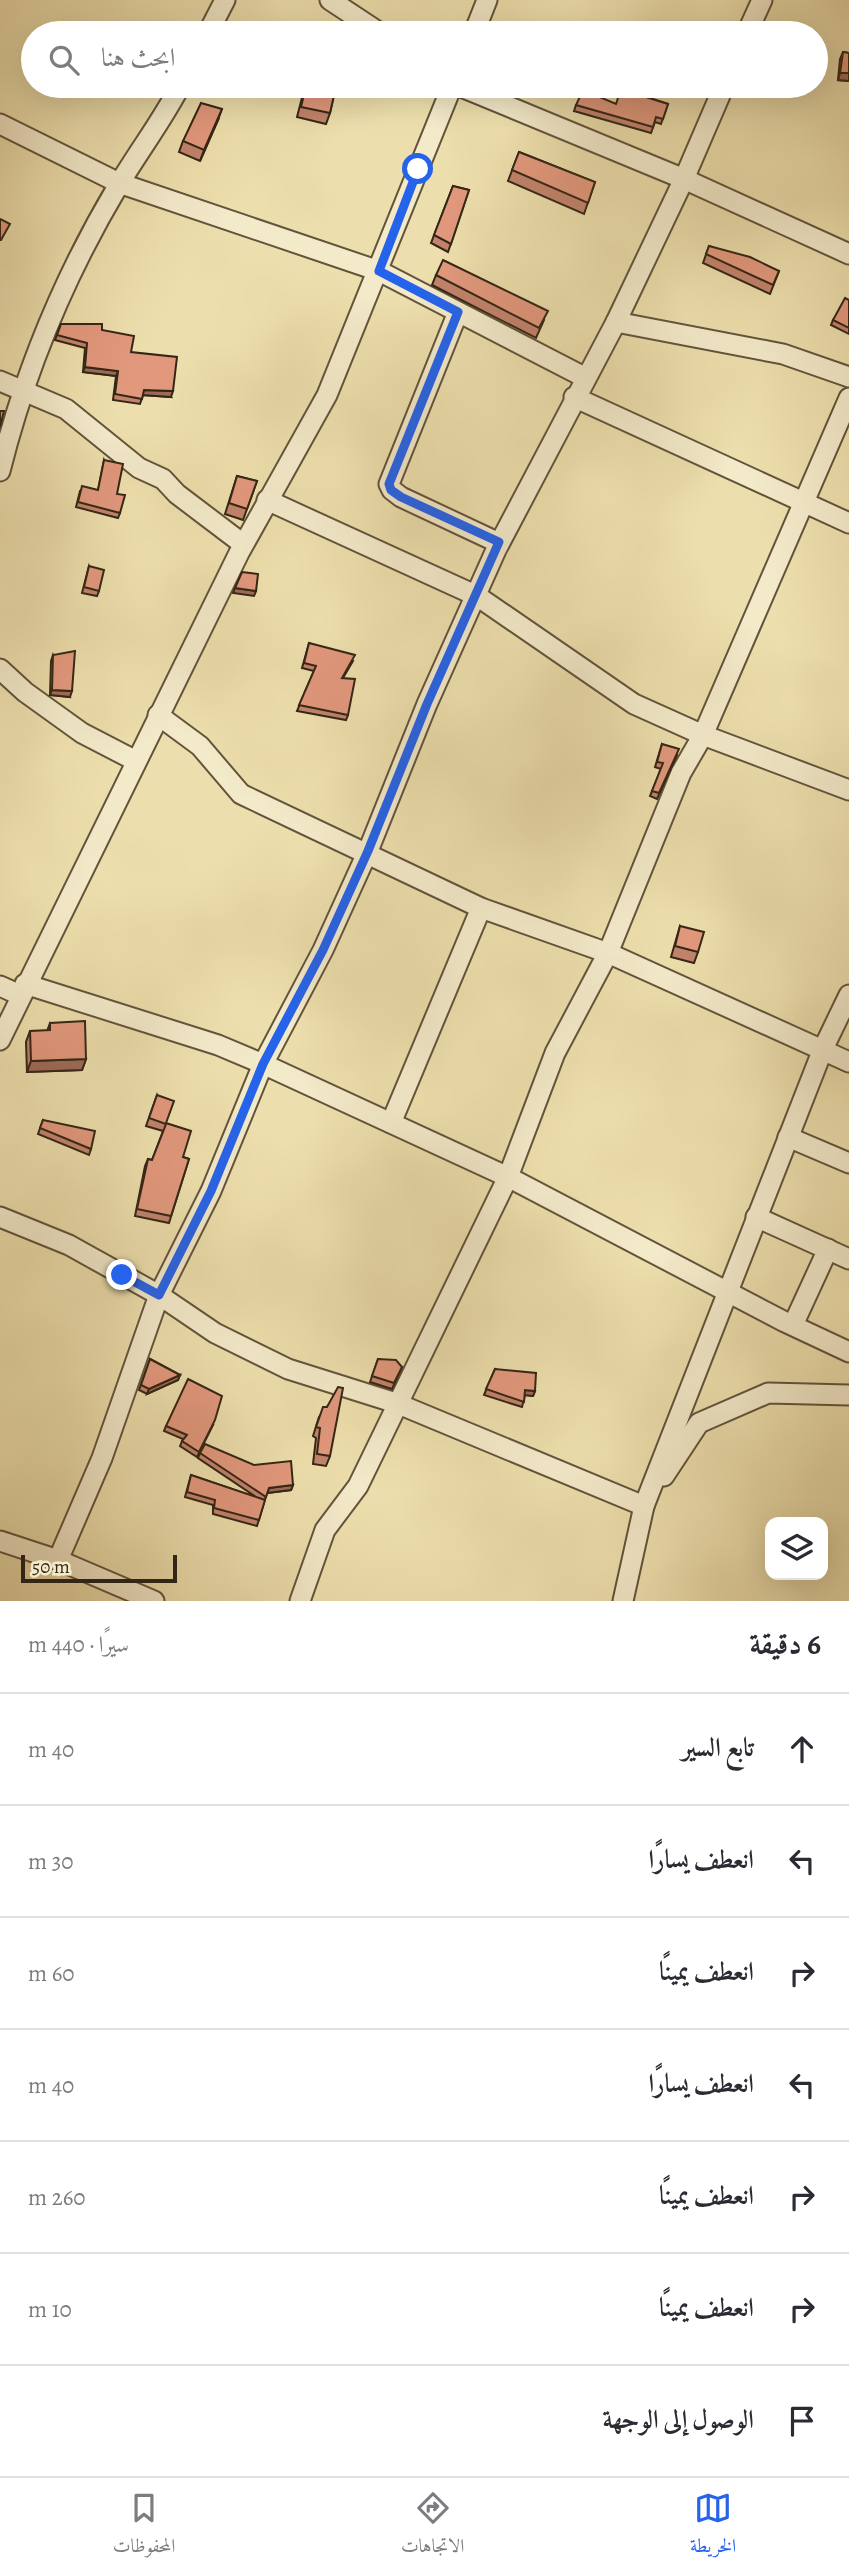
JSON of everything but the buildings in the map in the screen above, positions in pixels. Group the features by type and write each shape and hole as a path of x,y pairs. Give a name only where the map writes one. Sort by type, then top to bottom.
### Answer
{"street":[{"path":"214,21 225,0"},
{"path":"330,0 362,21"},
{"path":"479,21 487,0"},
{"path":"752,21 762,0"},
{"path":"0,471 23,390 72,270 119,183 149,141 173,98"},
{"path":"0,1040 243,544 327,395 447,98"},
{"path":"488,98 684,179 849,254"},
{"path":"58,1560 102,1458 159,1295 211,1191 263,1064 323,950 368,851 427,704 499,542 616,322 684,179 719,98"},
{"path":"0,124 119,183 379,271 586,378"},
{"path":"458,312 389,484 391,490 401,497 499,542"},
{"path":"616,322 783,354 849,376"},
{"path":"0,382 66,409 139,468 163,479 177,494 243,544"},
{"path":"574,397 849,523"},
{"path":"300,1601 325,1530 358,1486 508,1177 555,1053 608,953 681,774 704,735 802,501 849,398"},
{"path":"267,500 477,596 620,697 704,735 849,789"},
{"path":"0,669 25,692 82,733 136,761"},
{"path":"158,715 200,746 241,794 368,851 481,908 608,953 849,1062"},
{"path":"391,1123 481,908"},
{"path":"0,986 23,989 218,1045 263,1064 508,1177 727,1292 849,1352"},
{"path":"623,1601 644,1506 823,1049 849,995"},
{"path":"788,1137 849,1163"},
{"path":"0,1217 69,1245 159,1295 215,1333 288,1369 396,1403 644,1506"},
{"path":"756,1217 849,1259"},
{"path":"793,1325 828,1249"},
{"path":"644,1506 699,1423 768,1393 849,1395"},
{"path":"0,1541 58,1560 154,1601"}],"route":[{"path":"122,1275 159,1295 211,1191 263,1064 323,950 368,851 427,704 499,542 401,497 391,490 389,484 458,312 379,271 418,169"}]}
